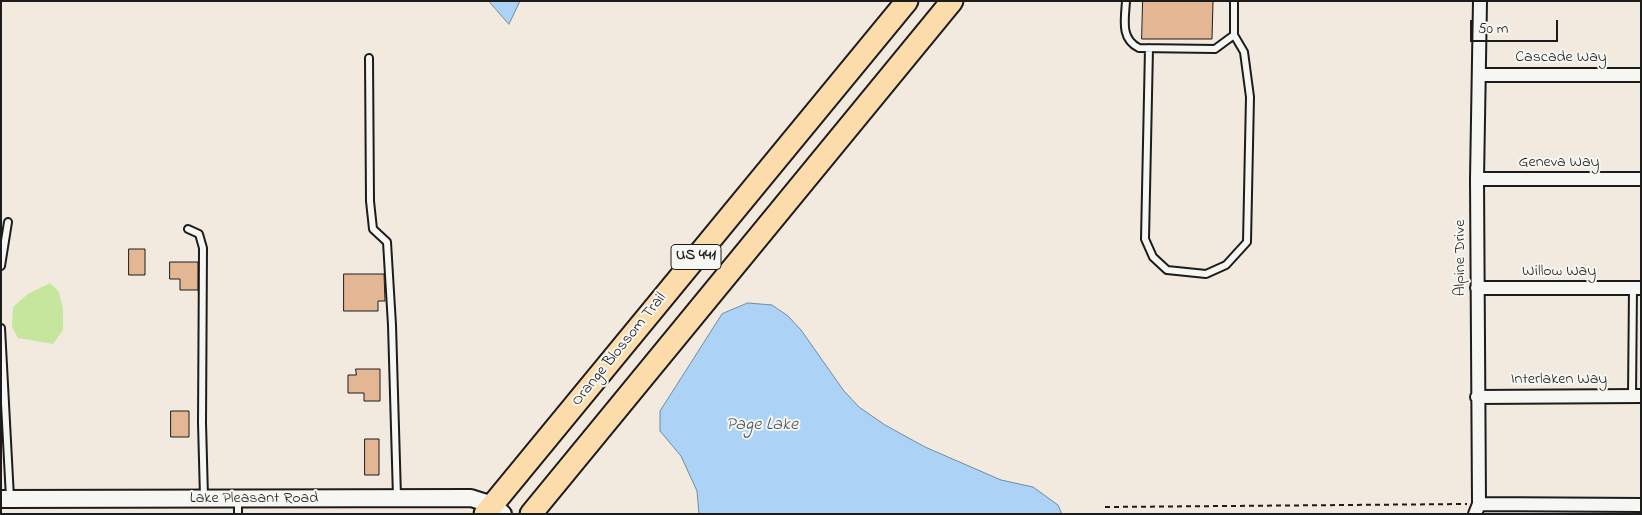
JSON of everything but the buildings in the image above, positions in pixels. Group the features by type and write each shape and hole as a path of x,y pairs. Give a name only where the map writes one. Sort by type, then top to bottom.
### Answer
{"main road":[{"name":"Orange Blossom Trail","path":"494,511 908,1"},
{"name":"US 441","path":"531,514 952,1"}],"street":[{"name":"Alpine Drive","path":"1477,509 1477,179 1480,1"},
{"name":"Cascade Way","path":"1480,74 1641,75"},
{"name":"Geneva Way","path":"1477,179 1641,180"},
{"name":"Willow Way","path":"1477,288 1637,288"},
{"name":"Interlaken Way","path":"1477,397 1636,396"},
{"name":"Lake Pleasant Road","path":"6,499 204,499 238,506 397,498 471,498 494,511"},
{"path":"1477,509 1641,505"}],"lane":[{"path":"1126,1 1125,33 1131,44 1149,48 1215,49 1234,35"},
{"path":"1149,48 1145,239 1153,258 1167,270 1206,274 1226,265 1247,242 1250,97 1244,52 1234,35 1234,1"},
{"path":"369,58 370,201 373,229 387,242 392,325 397,498"},
{"path":"1,266 8,222"},
{"path":"188,229 199,234 203,248 202,424 204,499"},
{"path":"1636,396 1637,288"},
{"path":"1,328 6,499"}],"path":[{"path":"1105,507 1477,509"}],"green space":[{"path":"50,283 59,292 63,309 63,330 53,344 18,338 12,327 13,307 28,294"}],"water":[{"path":"489,1 520,1 509,24"},
{"name":"Page Lake","path":"748,303 772,305 788,316 801,330 844,391 859,407 885,425 925,447 1001,480 1033,487 1058,505 1062,514 699,514 697,491 681,456 660,431 660,411 722,314"}]}
